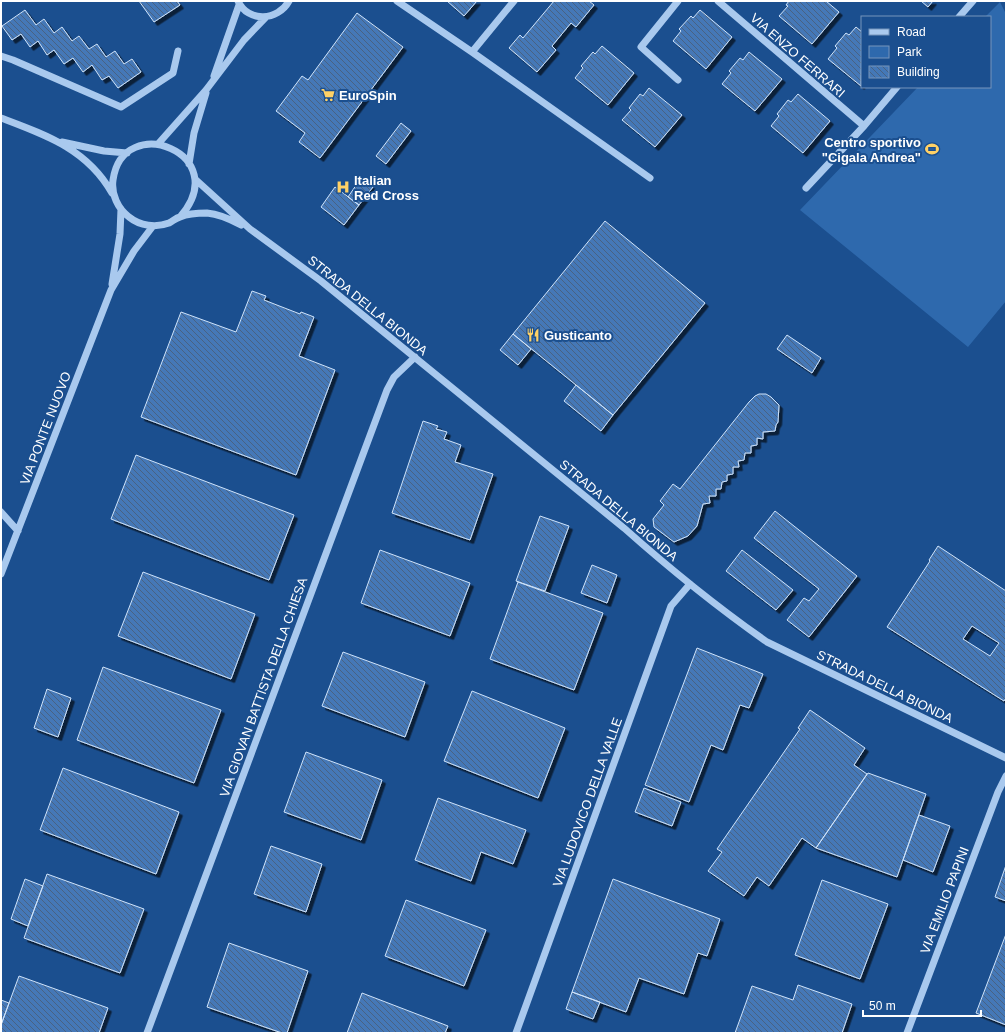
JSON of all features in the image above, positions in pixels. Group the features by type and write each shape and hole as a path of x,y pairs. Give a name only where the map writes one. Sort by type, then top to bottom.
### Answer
{"street":[{"path":"239,3 244,10 251,14 258,17 266,17 281,11 289,1"},
{"path":"398,1 650,178"},
{"path":"472,52 514,1"},
{"path":"678,1 641,47 678,80"},
{"name":"VIA ENZO FERRARI","path":"718,1 864,126"},
{"path":"960,16 973,1"},
{"path":"211,83 239,3"},
{"path":"158,144 206,90 244,40 266,17"},
{"path":"1,56 14,60 121,108 173,73 178,51"},
{"path":"806,188 897,88"},
{"path":"189,164 194,133 206,90"},
{"path":"1,118 54,140 82,157 104,178 121,209 129,218 140,224 152,226 162,225 180,217 189,206 194,193 195,179 189,164 181,154 170,147 158,144 147,144 136,147 127,153 119,162 114,173 112,185 114,196"},
{"path":"54,140 90,148 127,153"},
{"name":"STRADA DELLA BIONDA","path":"195,179 250,229 321,282 415,357 624,528 670,569 734,619 767,642 1006,758"},
{"name":"VIA PONTE NUOVO","path":"111,290 120,234 121,209"},
{"name":"STRADA DELLA BIONDA","path":"180,217 206,213 218,215 250,229"},
{"name":"VIA PONTE NUOVO","path":"1,574 111,290 134,251 152,226"},
{"name":"VIA GIOVAN BATTISTA DELLA CHIESA","path":"147,1033 387,390 394,377 415,357"},
{"path":"1,512 18,531"},
{"name":"VIA LUDOVICO DELLA VALLE","path":"516,1033 671,606 690,584"},
{"name":"VIA EMILIO PAPINI","path":"907,1033 998,792 1006,776"}],"green space":[{"name":"Centro sportivo \"Cigala Andrea\"","path":"1000,2 1006,14 1006,301 968,347 800,210 917,88 991,88 991,16 986,16"}],"building":[{"path":"139,1 177,1 180,5 154,22"},
{"path":"447,1 477,1 464,16"},
{"path":"554,1 589,1 594,5 576,27 571,23 552,46 556,50 537,72 509,48 520,35 523,38"},
{"path":"789,1 826,1 839,12 812,44 779,16 788,6 786,5"},
{"path":"921,1 933,1 928,7"},
{"path":"25,10 36,25 44,19 54,33 62,27 72,41 79,36 89,49 97,44 106,57 115,51 124,64 132,59 141,72 118,88 109,76 102,80 92,65 83,72 73,58 64,64 54,50 47,55 38,41 30,47 21,34 12,40 2,26"},
{"path":"700,10 732,37 706,69 673,41 681,31 679,29 691,16 693,18"},
{"name":"EuroSpin","path":"357,13 403,47 320,158 299,142 305,133 276,111 302,76 308,80"},
{"path":"856,27 861,31 861,86 828,59 837,48 835,46 846,33 849,35"},
{"path":"602,46 634,73 608,105 575,78 583,68 581,66 593,52 595,54"},
{"path":"749,52 782,79 755,111 722,84 731,73 729,71 740,58 743,60"},
{"path":"649,88 682,115 655,147 622,120 631,110 629,108 640,94 643,96"},
{"path":"798,94 830,121 803,153 771,126 779,116 777,114 788,100 791,102"},
{"path":"401,123 411,131 386,164 376,156"},
{"path":"361,178 373,187 359,205 348,197"},
{"path":"335,187 359,205 344,225 321,207"},
{"path":"605,221 705,303 613,415 513,334"},
{"path":"252,291 266,296 264,300 300,314 301,312 314,317 299,356 335,370 296,475 141,417 181,312 236,332"},
{"path":"513,334 531,349 518,365 500,350"},
{"path":"787,335 821,358 812,373 777,349"},
{"path":"576,385 613,415 601,431 564,401"},
{"path":"759,394 766,394 779,405 778,422 775,431 763,432 763,439 757,438 757,445 751,446 751,453 745,453 744,460 738,461 739,467 733,467 733,474 727,475 727,481 722,482 721,489 716,489 716,496 709,496 710,503 703,504 697,526 688,536 674,542 654,527 653,519 664,505 660,501 673,484 680,489 749,402"},
{"path":"423,421 438,426 436,429 447,432 444,439 461,445 455,462 493,474 470,540 392,513"},
{"path":"136,455 294,515 269,580 111,519"},
{"path":"775,511 857,576 809,637 787,620 804,598 809,601 819,589 754,538"},
{"path":"540,516 569,526 545,591 516,581"},
{"path":"938,546 1006,591 1006,698 1004,701 887,627 930,561 929,560","holes":["972,626 999,643 990,656 963,639"]},
{"path":"380,550 470,583 450,636 361,603"},
{"path":"742,550 793,590 776,610 726,571"},
{"path":"592,565 617,575 607,603 581,593"},
{"path":"143,572 255,614 231,679 118,636"},
{"path":"518,582 603,613 574,690 490,659"},
{"path":"697,648 763,674 749,708 740,705 723,750 711,745 689,802 645,785"},
{"path":"343,652 425,682 405,737 322,706"},
{"path":"103,667 221,710 194,783 77,740"},
{"path":"47,689 71,698 58,737 34,728"},
{"path":"472,691 565,728 538,798 444,761"},
{"path":"810,710 865,748 854,765 867,774 816,848 802,838 769,886 757,877 744,896 708,871 722,852 717,849 800,729 798,728"},
{"path":"306,752 382,780 361,840 284,812"},
{"path":"63,768 179,812 156,874 40,830"},
{"path":"868,773 926,794 897,877 816,848"},
{"path":"644,788 681,802 672,826 635,812"},
{"path":"438,798 526,830 513,864 481,852 471,881 415,860"},
{"path":"919,815 950,826 933,872 903,860"},
{"path":"271,846 322,864 306,912 254,894"},
{"path":"1006,865 1006,901 995,897"},
{"path":"47,874 144,909 120,973 24,938"},
{"path":"25,879 43,886 28,926 11,919"},
{"path":"613,879 720,919 707,956 698,953 684,994 639,978 626,1012 572,992"},
{"path":"822,880 888,904 860,979 795,955"},
{"path":"406,900 486,930 464,986 385,956"},
{"path":"1006,934 1006,1025 976,1013"},
{"path":"229,943 308,971 287,1033 282,1033 207,1007"},
{"path":"19,976 108,1008 99,1033 1,1033 1,1025"},
{"path":"798,985 852,1004 842,1033 735,1033 752,986 793,1000"},
{"path":"572,992 600,1002 593,1019 566,1009"},
{"path":"362,993 448,1026 445,1033 347,1033"},
{"path":"1,1000 9,1003 1,1025"}],"place":[{"name":"EuroSpin","path":"328,95"},
{"name":"Centro sportivo \"Cigala Andrea\"","path":"932,149"},
{"name":"Italian Red Cross","path":"343,187"},
{"name":"Gusticanto","path":"533,335"}]}
